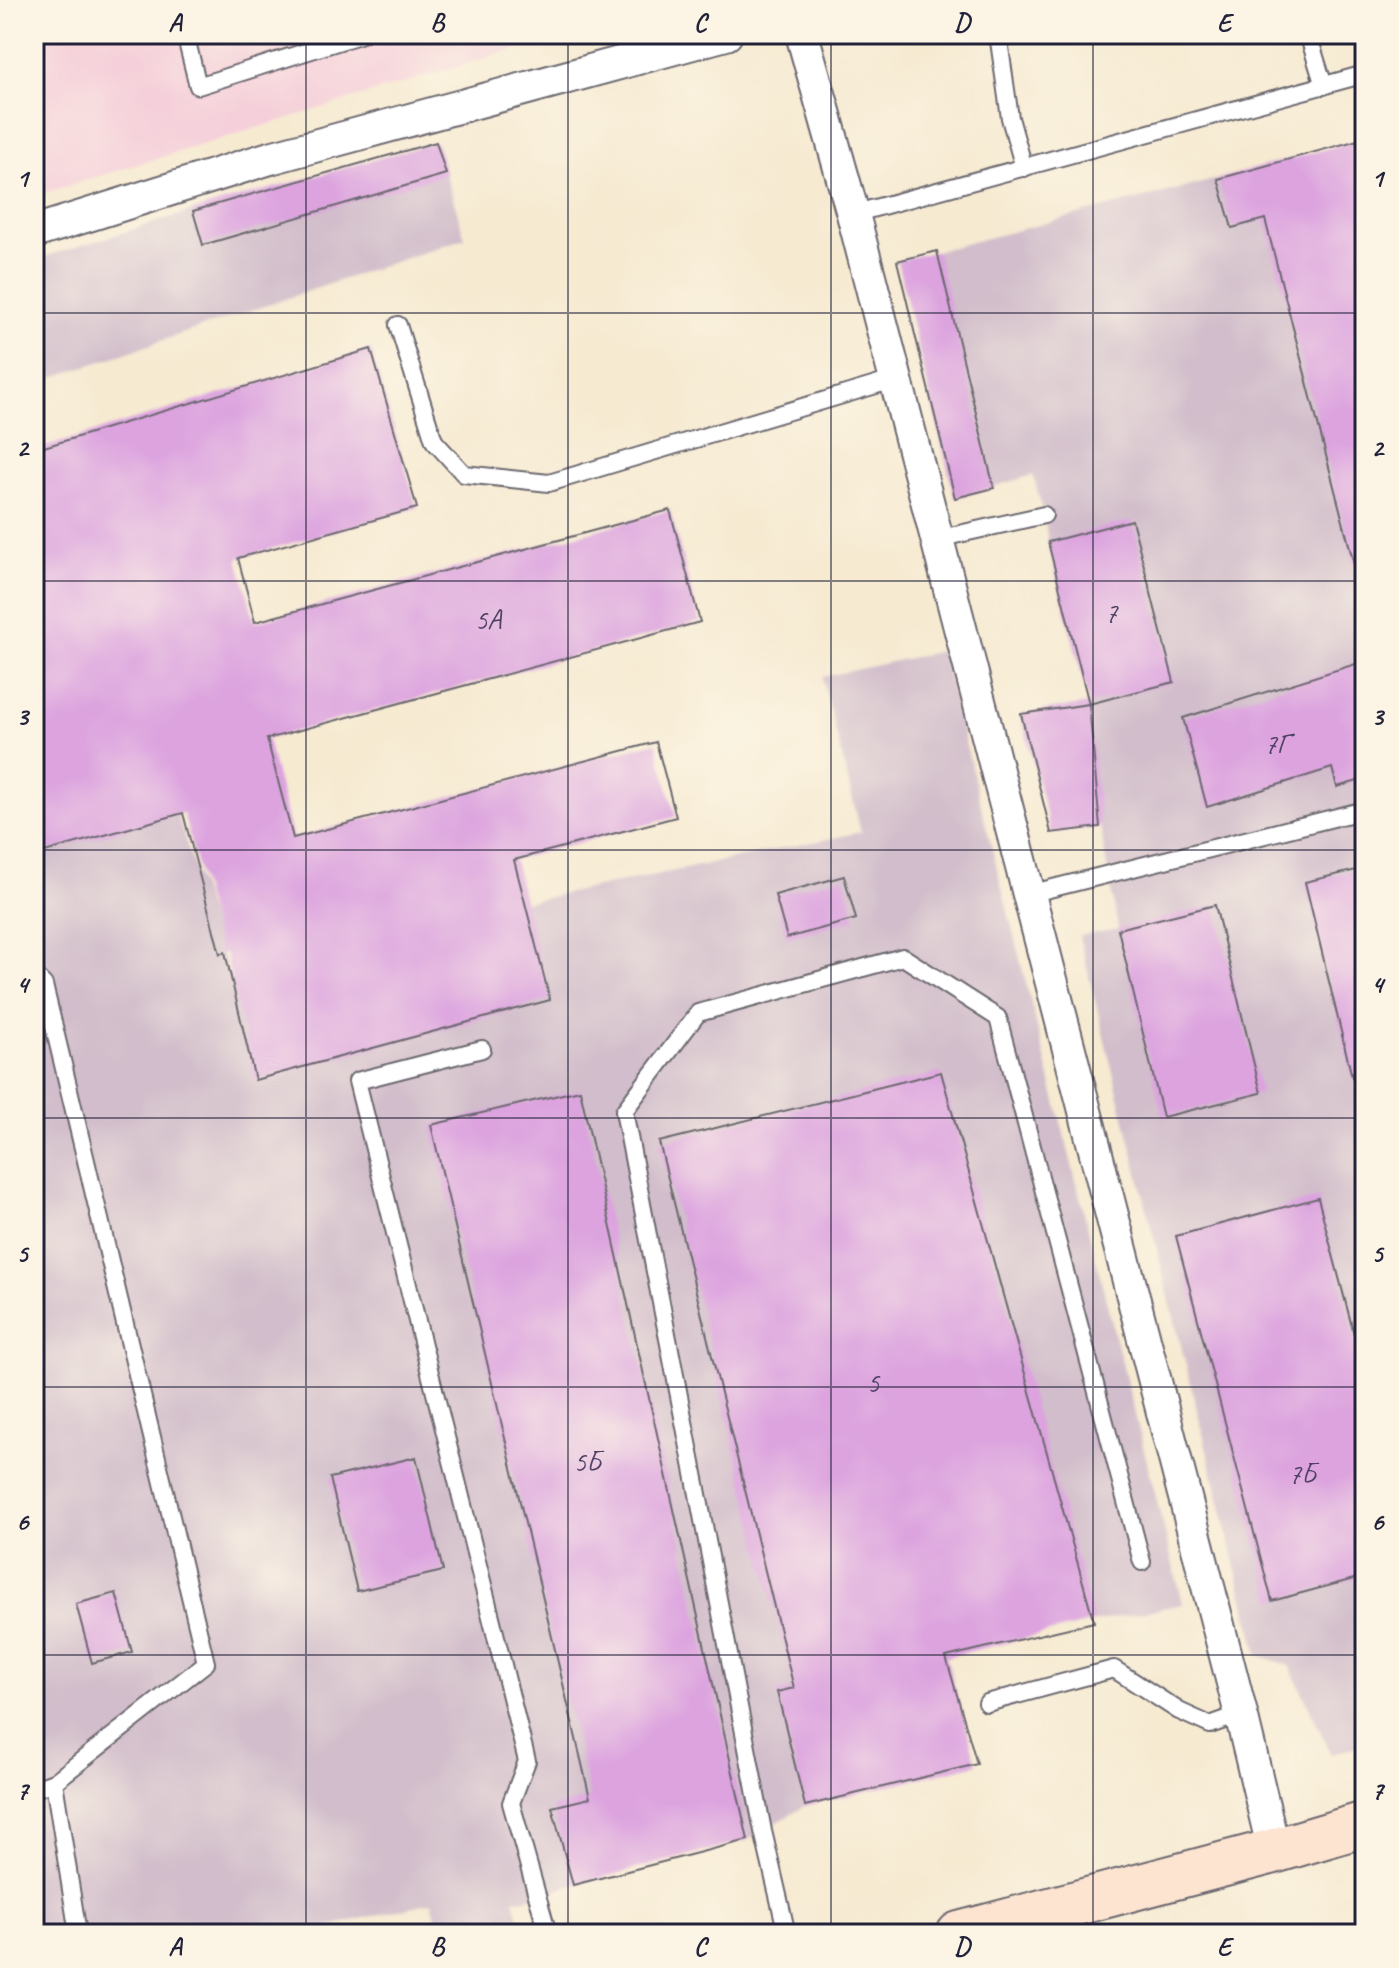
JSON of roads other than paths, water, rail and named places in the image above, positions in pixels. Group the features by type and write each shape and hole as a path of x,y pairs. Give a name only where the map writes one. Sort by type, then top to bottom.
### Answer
{"street":[{"path":"34,232 270,158 726,34"},
{"path":"802,34 896,379 1274,1851"},
{"path":"959,1934 1365,1824"}],"lane":[{"path":"185,34 198,86 362,34"},
{"path":"998,34 1010,118 1024,168"},
{"path":"1308,34 1324,86"},
{"path":"853,214 1365,74"},
{"path":"398,325 434,441 464,474 478,476 549,483 896,379"},
{"path":"937,539 1044,515"},
{"path":"1029,894 1365,810"},
{"path":"787,1934 763,1831 624,1111 698,1013 903,957 998,1018 1142,1562"},
{"path":"34,975 44,985 206,1663 54,1782 34,1789"},
{"path":"482,1049 357,1081 527,1761 511,1803 548,1934"},
{"path":"987,1703 1114,1669 1179,1711 1210,1725 1241,1714"},
{"path":"54,1782 78,1934"}]}
